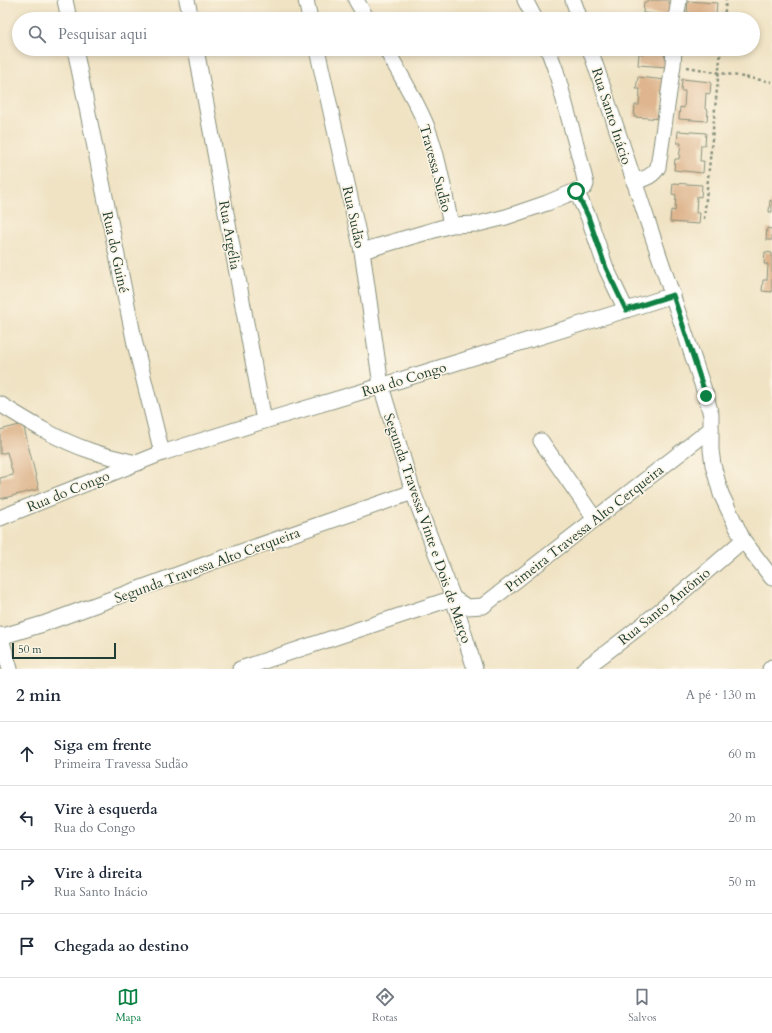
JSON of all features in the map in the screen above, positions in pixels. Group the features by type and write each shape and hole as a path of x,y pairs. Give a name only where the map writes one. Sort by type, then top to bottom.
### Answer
{"street":[{"path":"187,0 189,12"},
{"path":"306,0 309,12"},
{"path":"356,0 363,12"},
{"path":"525,0 532,12"},
{"path":"573,0 577,12"},
{"path":"677,12 679,0"},
{"path":"69,1 69,12"},
{"name":"Rua do Guiné","path":"76,56 135,344 162,453"},
{"name":"Rua Argélia","path":"197,56 264,421"},
{"name":"Rua Sudão","path":"319,56 362,251 381,386"},
{"name":"Travessa Sudão","path":"390,56 411,94 427,128 436,157 451,225"},
{"path":"551,56 585,178 585,187 576,191 588,216 606,268 626,310"},
{"name":"Rua Santo Inácio","path":"592,56 706,396 711,415 711,450 721,494 744,540 772,578"},
{"name":"Rua Santo Inácio","path":"634,182 651,176 658,167 674,56"},
{"name":"Travessa Sudão","path":"362,251 451,225 478,224 506,217 576,191"},
{"name":"Rua do Congo","path":"0,518 162,453 673,295"},
{"name":"Segunda Travessa Vinte e Dois de Março","path":"381,386 413,492 453,598 475,669"},
{"name":"Rua do Congo","path":"0,404 23,419 56,437 91,451 136,463"},
{"name":"Primeira Travessa Alto Cerqueira","path":"453,598 468,608 483,606 712,429"},
{"path":"541,441 596,519"},
{"name":"Segunda Travessa Alto Cerqueira","path":"0,636 43,624 212,562 413,492"},
{"name":"Rua Santo Antônio","path":"584,669 613,648 744,540"},
{"path":"240,669 453,598"},
{"path":"0,636 10,669"}],"path":[{"path":"725,12 726,0"},
{"path":"704,219 720,56"},
{"path":"673,65 772,82"}],"building":[{"path":"648,0 669,0 669,4 673,4 672,12 643,12 644,2 648,2"},
{"path":"688,1 717,3 716,12 687,12"},
{"path":"639,56 668,56 667,67 638,65"},
{"path":"638,77 666,80 665,91 661,91 660,107 663,119 634,117 635,105 639,105 640,89 636,89"},
{"path":"682,79 711,82 710,94 706,93 705,109 708,110 707,121 679,119 680,107 684,108 685,91 681,91"},
{"path":"678,131 706,133 705,145 701,145 700,161 704,161 703,173 674,170 675,159 679,159 681,143 677,143"},
{"path":"673,183 702,185 701,197 697,196 696,213 700,213 699,224 670,222 671,210 675,211 676,195 672,194"},
{"path":"770,200 772,201 772,212 769,212"},
{"path":"767,228 772,229 772,240 766,240"},
{"path":"765,252 772,253 772,292 762,291 763,280 767,280 768,264 764,264"},
{"path":"23,424 39,489 0,499 0,478 13,475 7,452 0,454 0,430"}],"route":[{"path":"576,191 588,216 606,268 626,310 673,295 706,396"}]}
